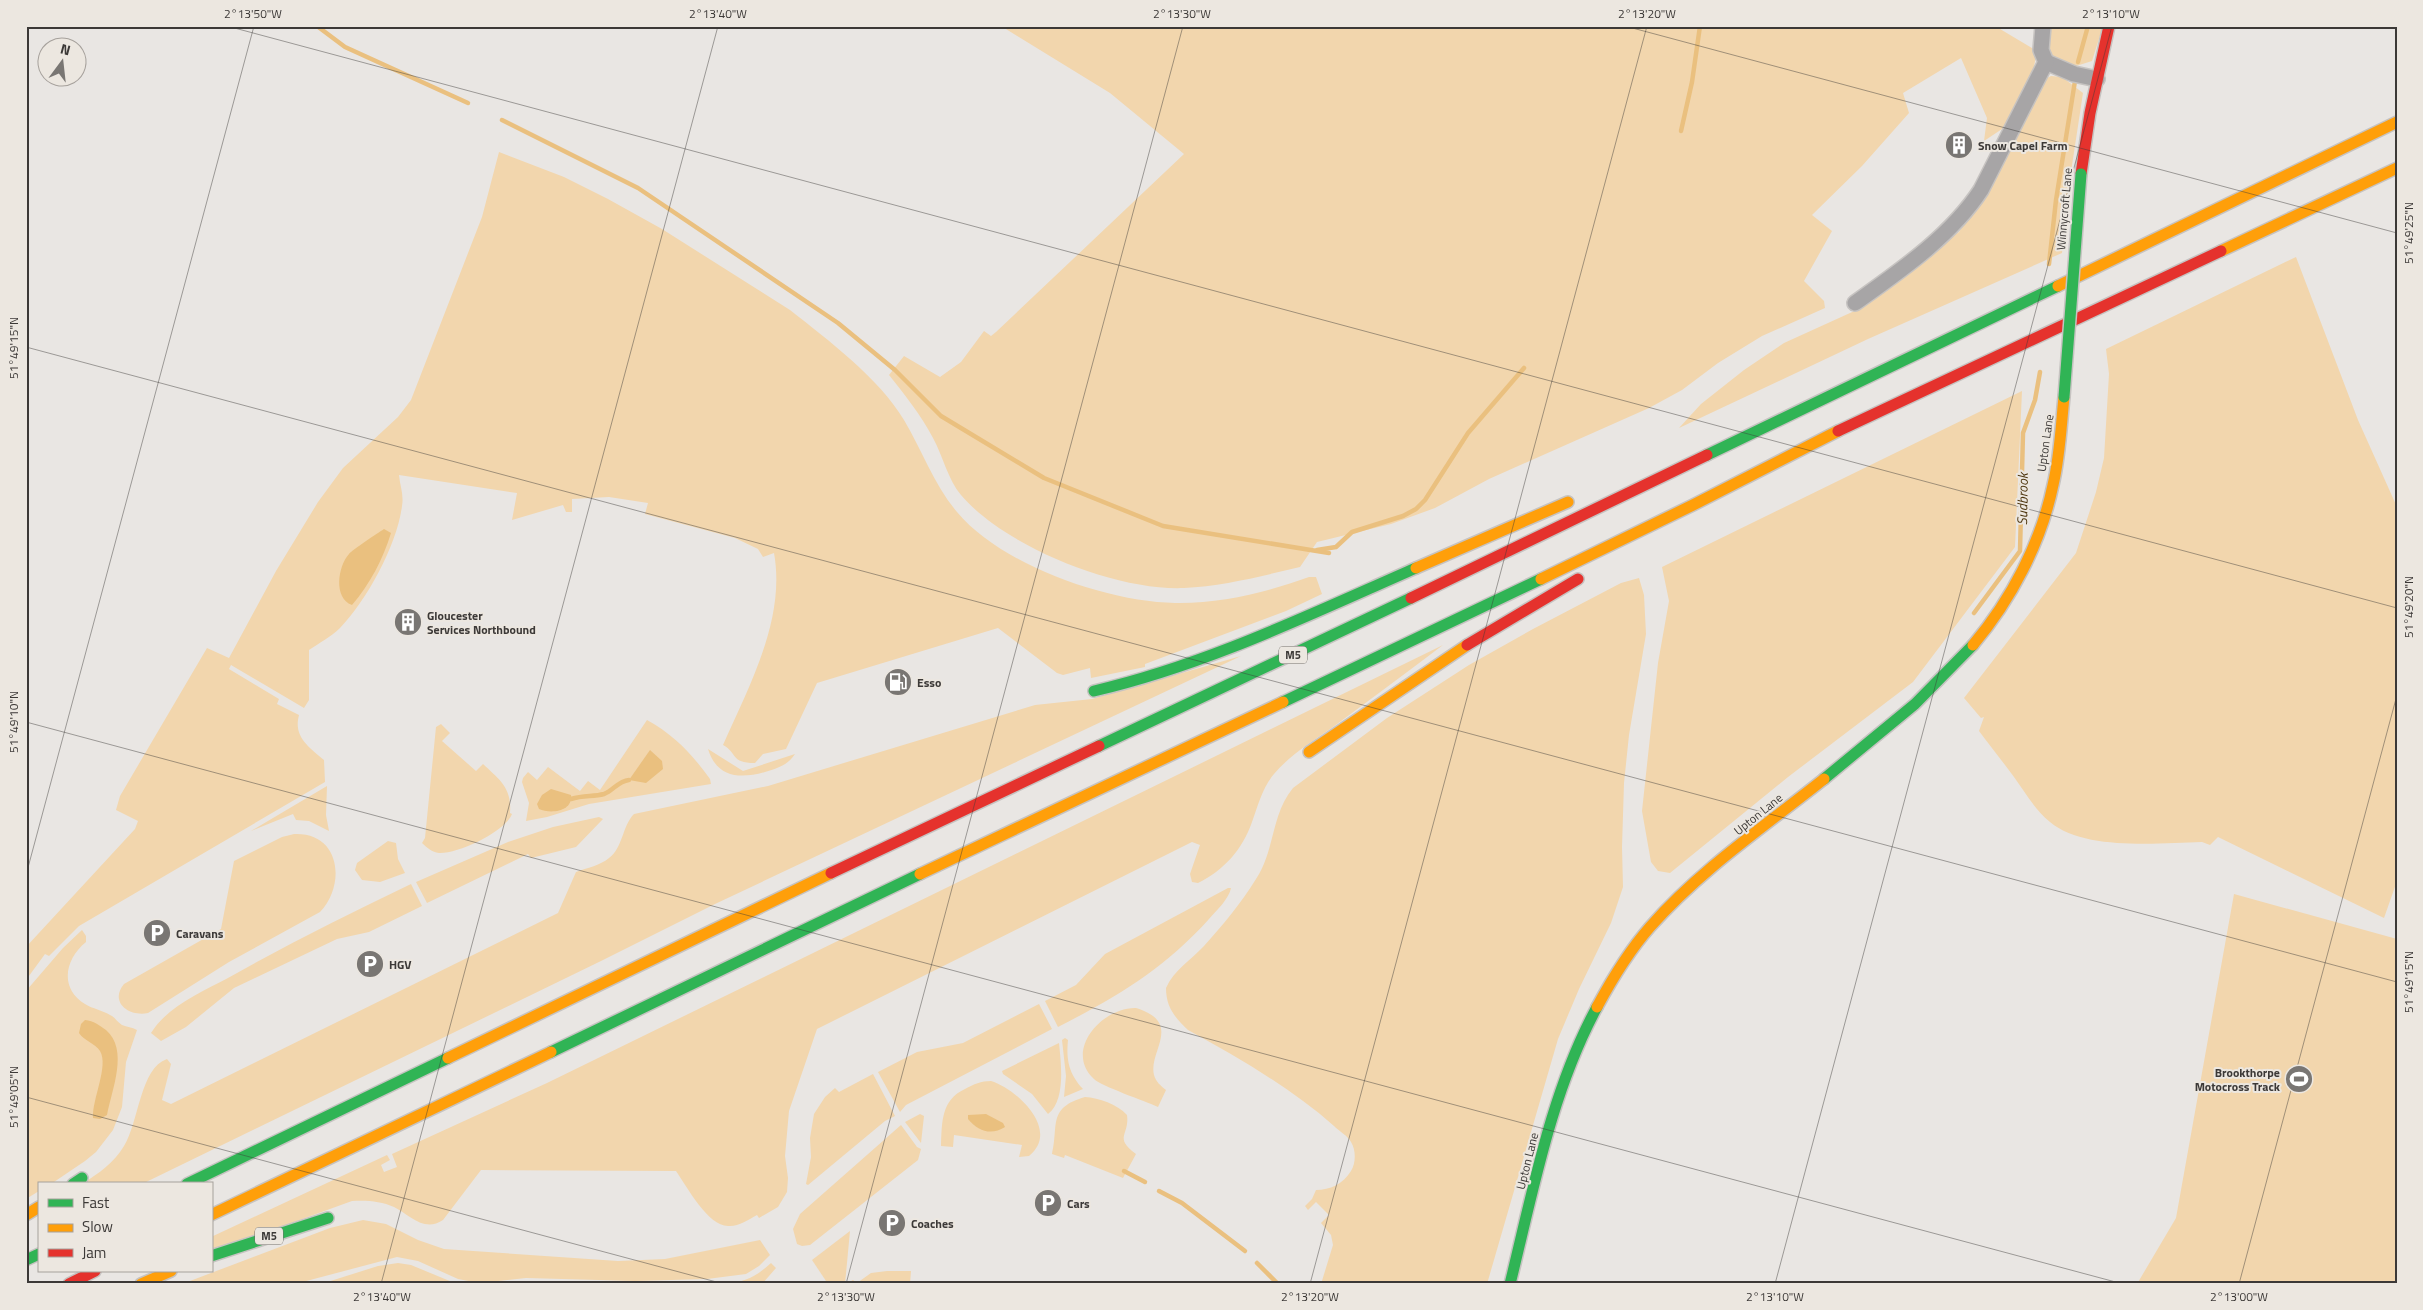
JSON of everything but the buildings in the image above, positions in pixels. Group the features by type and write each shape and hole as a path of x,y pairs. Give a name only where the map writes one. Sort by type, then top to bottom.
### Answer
{"main road":[{"name":"Winnycroft Lane","path":"2064,398 2081,174 2097,79 2109,26"},
{"name":"M5","path":"191,1182 943,819 1305,649 2397,122"},
{"path":"212,1215 1693,505 1806,446 2397,168"},
{"name":"Upton Lane","path":"1510,1284 1549,1129 1570,1064 1584,1029 1612,976 1638,941 1690,887 1931,691 1988,627 2023,567 2051,494 2059,448 2064,398"},
{"name":"M5","path":"1608,490 1675,470"},
{"name":"M5","path":"1094,691 1142,680 1237,646 1580,498"},
{"path":"1618,555 1693,505"},
{"path":"1309,752 1444,659 1587,574"},
{"path":"26,1215 38,1208"},
{"name":"M5","path":"212,1256 328,1218"},
{"path":"26,1260 38,1254"},
{"path":"69,1284 93,1272"},
{"path":"140,1284 170,1272"}],"street":[{"path":"2043,26 2041,50 2046,62 2074,74 2097,79"},
{"path":"1855,303 1952,228 1969,208 1984,183 2046,62"}],"shaded area":[{"path":"1001,26 1995,26 2037,51 2032,77 2005,127 1984,141 1987,118 1961,58 1903,93 1909,113 1862,166 1812,215 1832,231 1804,281 1824,301 1825,308 1762,336 1718,363 1682,390 1649,408 1489,479 1435,508 1391,524 1317,542 1300,567 1228,583 1184,588 1157,587 1096,574 1033,548 1005,532 980,514 956,489 937,445 912,405 889,375 904,356 940,377 961,362 984,331 991,336 996,332 1184,154 1110,93"},
{"path":"2052,26 2103,26 2092,61 2073,67 2050,59 2045,40"},
{"path":"2051,76 2062,77 2083,93 2069,185 2062,253 1868,339 1679,428 1701,404 1744,370 1784,343 1861,308 1898,282 1935,249 1959,232 1995,178 2045,79"},
{"path":"499,152 564,177 608,199 662,229 790,310 852,360 881,389 911,431 935,479 957,512 976,531 1027,564 1088,588 1148,601 1192,603 1226,599 1277,588 1309,577 1316,577 1322,594 1286,611 1145,664 1145,667 1091,678 1090,668 1063,675 1057,673 998,628 817,683 786,749 763,754 755,763 747,763 738,759 723,745 754,676 770,627 775,603 774,553 763,557 758,549 735,538 645,514 648,503 609,497 572,499 572,512 566,512 563,505 512,520 517,493 399,475 402,506 394,538 379,571 360,603 340,628 309,650 309,700 304,708 231,665 229,669 279,699 277,704 299,715 298,729 300,735 308,746 324,760 325,782 79,926 49,956 45,954 26,980 26,947 135,829 138,821 116,810 120,796 207,648 229,658 276,571 318,502 343,468 398,417 411,400 482,217"},
{"path":"2296,257 2358,420 2397,507 2397,881 2384,918 2218,837 2210,845 2202,842 2144,844 2082,838 2065,831 2050,822 2030,801 1979,731 1984,717 1981,718 1964,698 2076,553 2096,492 2104,458 2109,374 2106,349"},
{"path":"2022,391 2015,547 1913,682 1788,777 1670,873 1658,871 1651,862 1642,811 1658,663 1669,601 1662,567"},
{"path":"384,529 391,533 384,552 370,580 352,605 342,596 340,589 339,581 342,566 351,552"},
{"path":"1639,578 1644,595 1646,634 1629,735 1624,783 1623,887 1611,923 1579,989 1558,1039 1487,1284 1321,1284 1333,1245 1331,1235 1321,1223 1329,1215 1316,1202 1308,1210 1305,1206 1312,1199 1316,1190 1336,1185 1348,1176 1355,1160 1355,1153 1351,1142 1317,1112 1282,1086 1188,1030 1172,1012 1166,995 1166,988 1178,970 1204,946 1225,922 1256,879 1267,857 1281,809 1293,788 1387,718 1469,665 1621,583"},
{"path":"1443,645 1280,767 1266,785 1243,842 1224,865 1207,878 1198,883 1192,882 1190,874 1200,845 1192,842 817,1029 789,1111 785,1156 788,1178 787,1192 778,1207 759,1218 757,1215 743,1223 732,1226 720,1224 706,1213 676,1171 481,1170 443,1220 436,1224 423,1224 384,1203 352,1201 212,1252 212,1237 387,1155 390,1160 381,1165 384,1172 397,1167 392,1154 547,1083"},
{"path":"1241,656 715,904 146,1182 85,1182 111,1163 124,1146 129,1136 145,1084 158,1064 167,1059 171,1064 162,1100 171,1104 558,913 576,872 602,863 614,854 634,814 768,786 1035,705 1092,699"},
{"path":"647,720 666,732 689,753 710,779 711,784 589,804 547,817 526,821 529,803 522,782 528,772 537,780 548,767 580,791 588,781 600,790"},
{"path":"441,724 450,733 442,741 476,771 483,764 504,785 509,797 510,813 512,814 508,821 500,828 480,841 457,850 439,853 434,852 422,843 425,838 436,727"},
{"path":"708,749 743,771 795,754 782,766 774,769 756,774 738,775 723,771 717,766"},
{"path":"650,750 662,761 663,769 646,783 629,780"},
{"path":"327,786 326,815 329,831 309,821 296,820 293,814 251,831"},
{"path":"551,789 571,795 571,801 565,808 554,811 539,809 537,804 542,795"},
{"path":"599,817 603,819 576,847 531,858 528,854 427,903 416,882 508,842 553,827"},
{"path":"294,834 310,836 322,842 330,851 334,862 336,875 334,888 320,912 229,962 148,1013 134,1013 123,1007 119,997 124,984 221,929 234,861 282,837"},
{"path":"388,841 396,843 398,859 405,873 380,882 362,880 355,870 357,863"},
{"path":"411,884 422,906 369,932 337,939 234,988 186,1027 161,1041 151,1033 166,1015 185,1001 296,941"},
{"path":"1231,888 1230,892 1222,905 1192,937 1157,967 1120,993 1058,1027 1045,1001 1076,985 1105,954"},
{"name":"Brookthorpe Motocross Track","path":"2234,894 2397,939 2397,1284 2137,1284 2176,1218"},
{"path":"82,930 86,936 86,942 73,957 70,965 68,982 71,990 85,1004 112,1016 122,1025 137,1030 126,1062 122,1107 113,1130 96,1152 85,1161 54,1182 38,1182 38,1192 26,1199 26,991 63,948"},
{"path":"1039,1004 1052,1029 906,1105 900,1112 878,1072 917,1052 963,1043"},
{"path":"1136,1008 1150,1014 1158,1021 1161,1029 1161,1038 1153,1066 1157,1082 1166,1090 1158,1107 1098,1082 1086,1068 1083,1056 1085,1044 1091,1032 1100,1022 1123,1010"},
{"path":"85,1020 94,1022 106,1030 113,1038 117,1048 118,1059 115,1082 107,1115 100,1119 93,1118 93,1110 103,1065 102,1057 98,1048 79,1033 81,1024"},
{"path":"1065,1038 1068,1040 1068,1054 1074,1078 1083,1089 1064,1097 1066,1076 1062,1040"},
{"path":"1059,1043 1060,1091 1054,1108 1048,1114 1032,1094 1003,1074 1002,1071"},
{"path":"873,1074 895,1116 885,1121 808,1185 806,1184 811,1157 810,1138 814,1114 825,1097 835,1088 839,1092"},
{"path":"991,1081 1001,1085 1023,1101 1038,1123 1040,1134 1038,1146 1029,1156 1019,1157 1022,1145 954,1135 953,1147 941,1146 944,1113 951,1099 971,1086"},
{"path":"1085,1097 1108,1102 1127,1115 1124,1136 1125,1144 1136,1154 1123,1178 1065,1155 1064,1158 1052,1154 1055,1126 1060,1112 1073,1101"},
{"path":"920,1114 924,1116 921,1143 905,1122"},
{"path":"986,1114 1003,1123 1005,1127 990,1132 985,1131 976,1127 968,1119 968,1115"},
{"path":"901,1125 917,1147 921,1149 918,1160 810,1245 802,1246 797,1244 793,1229 800,1214"},
{"path":"363,1220 386,1224 418,1240 444,1249 618,1261 665,1259 760,1240 770,1255 759,1266 746,1274 707,1279 635,1281 526,1278 479,1283 458,1279 418,1261 397,1257 295,1284 182,1284 330,1228"},
{"path":"850,1231 845,1284 828,1284 812,1260"},
{"path":"398,1263 411,1265 457,1284 321,1284 378,1266"},
{"path":"771,1263 776,1268 762,1284 726,1284 750,1278"},
{"path":"911,1271 910,1284 846,1284 853,1280 857,1283 871,1273"}],"waterway":[{"path":"317,26 345,47 468,103"},
{"path":"1681,131 1692,82 1700,26"},
{"name":"Sudbrook","path":"2078,62 2088,26"},
{"name":"Sudbrook","path":"2049,264 2056,200 2075,81"},
{"path":"502,120 638,188 838,323 895,370 941,416 1044,478 1163,526 1329,553"},
{"path":"1317,550 1336,547 1352,532 1403,516 1416,509 1425,500 1468,433 1524,368"},
{"name":"Sudbrook","path":"1974,613 2020,551 2023,433 2035,400 2040,372"},
{"path":"571,799 604,794 622,782 629,780"},
{"path":"1124,1171 1145,1182"},
{"path":"1159,1191 1182,1203 1245,1251"},
{"path":"1257,1263 1278,1284"}],"traffic: fast":[{"path":"2064,397 2081,174"},
{"path":"1707,455 2058,286"},
{"path":"1094,691 1136,680 1217,653 1416,568"},
{"path":"1283,702 1541,579"},
{"path":"1099,746 1411,598"},
{"path":"1824,779 1915,704 1973,645"},
{"path":"551,1052 920,874"},
{"path":"1510,1284 1555,1107 1581,1039 1597,1007"},
{"path":"191,1182 448,1058"},
{"path":"76,1182 82,1178"},
{"path":"212,1256 328,1218"},
{"path":"26,1260 38,1254"}],"traffic: slow":[{"path":"2058,286 2397,122"},
{"path":"2221,251 2397,168"},
{"path":"1973,645 1987,628 2012,590 2041,528 2048,507 2059,452 2064,397"},
{"path":"1541,579 1693,505 1838,431"},
{"path":"1416,568 1568,502"},
{"path":"1309,752 1467,645"},
{"path":"920,874 1283,702"},
{"path":"1597,1007 1635,946 1669,906 1734,849 1824,779"},
{"path":"448,1058 831,873"},
{"path":"212,1215 551,1052"},
{"path":"26,1215 38,1208"},
{"path":"141,1284 169,1272"}],"traffic: jam":[{"path":"2081,174 2090,113 2109,26"},
{"path":"1838,431 2221,251"},
{"path":"1411,598 1707,455"},
{"path":"1467,645 1578,579"},
{"path":"831,873 1099,746"},
{"path":"69,1284 93,1272"}],"place":[{"name":"Snow Capel Farm","path":"1959,145"},
{"name":"Gloucester Services Northbound","path":"408,622"},
{"name":"Esso","path":"898,682"},
{"name":"Caravans","path":"157,933"},
{"name":"HGV","path":"370,964"},
{"name":"Brookthorpe Motocross Track","path":"2299,1079"},
{"name":"Cars","path":"1048,1203"},
{"name":"Coaches","path":"892,1223"}]}
